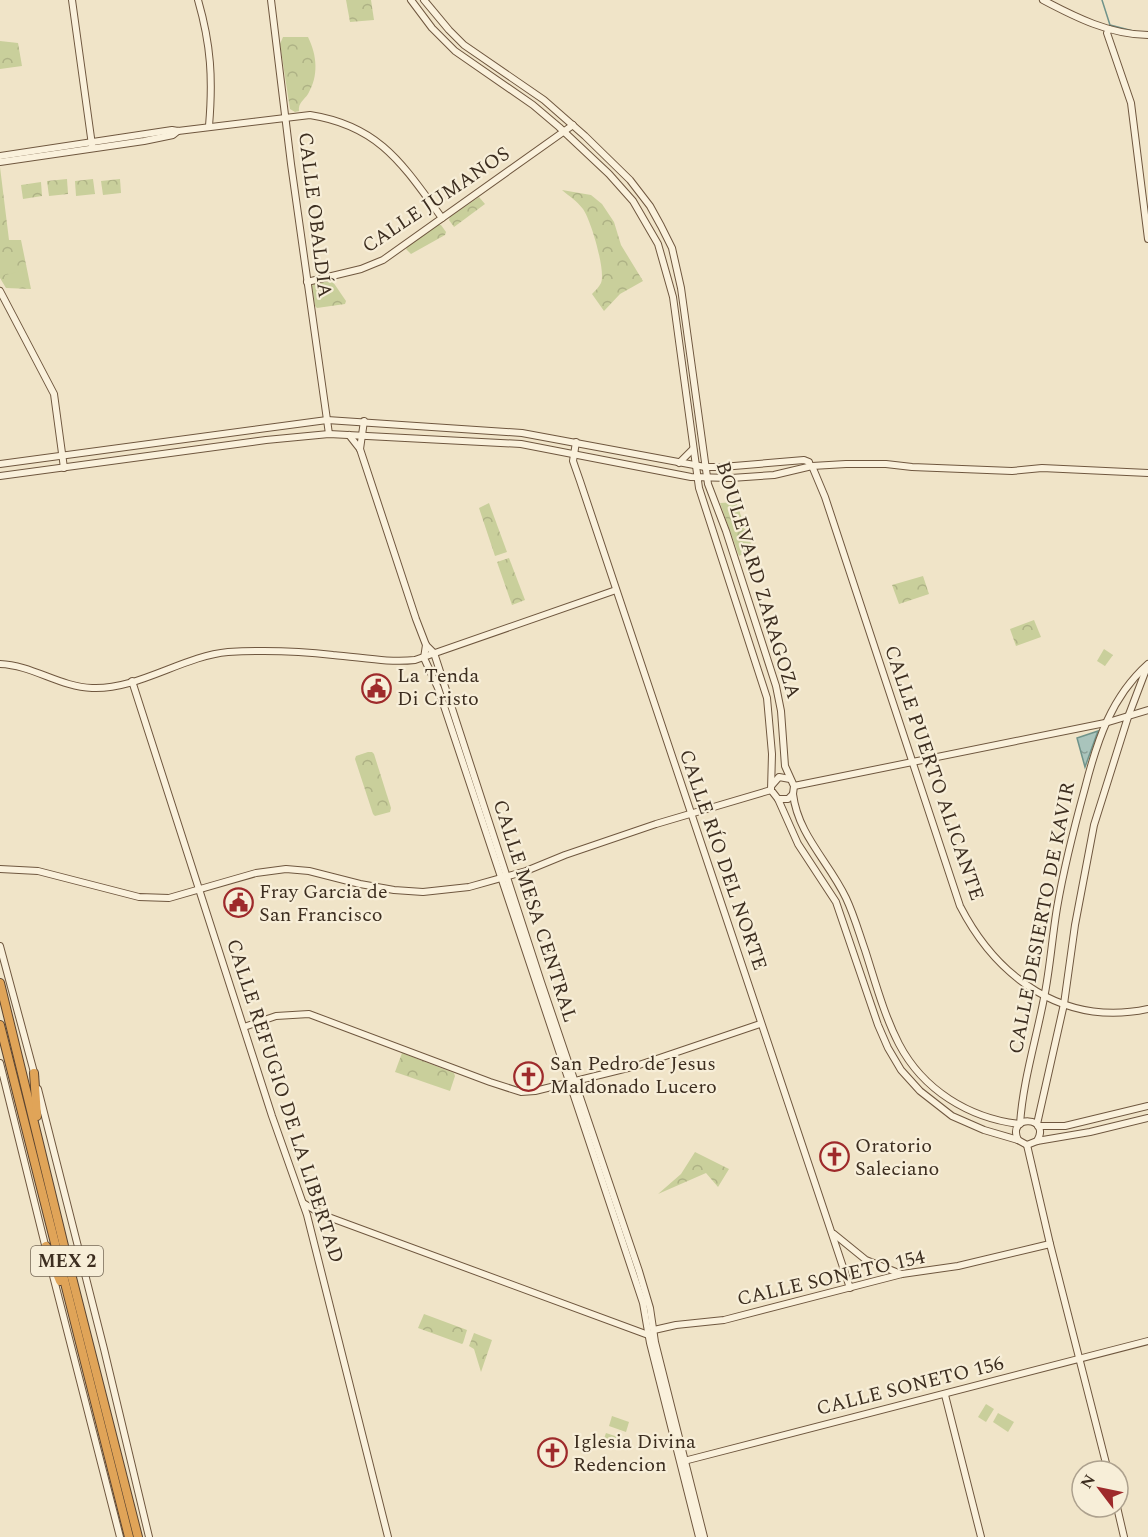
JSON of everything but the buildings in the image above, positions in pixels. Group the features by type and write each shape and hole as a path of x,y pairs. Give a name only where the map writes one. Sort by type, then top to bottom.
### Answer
{"highway":[{"name":"MEX 2","path":"0,983 138,1537"},
{"name":"MEX 2","path":"0,1025 128,1537"},
{"path":"34,1073 40,1141"},
{"path":"46,1246 71,1309"}],"street":[{"path":"72,0 92,145"},
{"path":"198,0 207,36 212,71 209,126"},
{"name":"CALLE OBALDÍA","path":"271,0 329,434"},
{"name":"BOULEVARD ZARAGOZA","path":"411,0 432,28 455,51 522,96 565,132 609,174 633,201 651,230 664,261 673,297 695,465 704,507 715,534 767,698 772,754 771,788"},
{"name":"BOULEVARD ZARAGOZA","path":"424,0 448,30 464,45 544,100 635,186 656,216 672,248 681,288 707,478 776,686 781,711 783,752 790,779"},
{"path":"1043,0 1109,29 1148,35"},
{"path":"1109,29 1107,33 1131,103 1146,196 1148,239"},
{"path":"0,162 172,130 302,115 330,118 363,131 385,146 403,164 442,218"},
{"name":"CALLE JUMANOS","path":"307,282 361,270 383,260 573,125"},
{"path":"0,156 92,145"},
{"path":"0,291 54,394 64,468"},
{"path":"0,464 327,420 522,433 705,467 801,460 807,461 811,466"},
{"path":"360,449 364,421"},
{"path":"0,476 293,436 329,434 521,444 707,478 774,475 811,466 886,464 953,469 1012,471 1042,468 1148,473"},
{"path":"350,435 360,449"},
{"path":"194,438 196,450"},
{"name":"CALLE RÍO DEL NORTE","path":"576,442 573,454 574,465 850,1288"},
{"name":"CALLE MESA CENTRAL","path":"360,449 426,645 434,653 643,1303 699,1537"},
{"path":"679,463 693,449"},
{"name":"CALLE PUERTO ALICANTE","path":"811,466 825,497 960,906 970,928 1003,968 1045,996 1064,1004 1090,1010 1117,1013 1148,1009"},
{"path":"710,491 722,478"},
{"path":"715,534 726,531"},
{"path":"0,664 21,667 88,688 107,688 227,652 318,654 409,661 424,658 616,591"},
{"name":"CALLE MESA CENTRAL","path":"426,645 424,658 438,688 505,878"},
{"name":"CALLE DESIERTO DE KAVIR","path":"1037,1125 1064,1004 1075,924 1094,825 1128,717 1148,664"},
{"name":"CALLE DESIERTO DE KAVIR","path":"1020,1124 1024,1089 1045,996 1057,909 1072,836 1105,723 1124,690 1148,664"},
{"name":"CALLE REFUGIO DE LA LIBERTAD","path":"132,681 272,1116 303,1203 388,1537"},
{"path":"794,786 1105,723 1148,710"},
{"path":"0,869 38,871 147,898 169,898 256,873 286,869 324,874 370,886 423,892 469,887 505,878 595,844 771,788 779,777 790,779 794,786 795,807 807,837 847,899 894,1033 906,1057 931,1085 959,1105 986,1118 1020,1124 1030,1121 1037,1125 1065,1126 1148,1106"},
{"path":"771,788 798,844 836,902 878,1025 888,1048 902,1070 920,1091 952,1116 984,1130 1018,1140 1027,1148 1105,1459"},
{"path":"778,799 788,799 793,794"},
{"path":"0,946 104,1349 149,1537"},
{"path":"244,1027 276,1016 309,1014 513,1090 535,1091 636,1066 760,1024"},
{"path":"0,1063 120,1537"},
{"path":"1036,1141 1065,1138 1148,1118"},
{"path":"1018,1140 1016,1130 1020,1124"},
{"path":"1027,1148 1036,1141 1040,1132 1037,1125"},
{"path":"303,1203 323,1215 652,1334"},
{"path":"832,1232 866,1260 902,1275"},
{"name":"CALLE SONETO 154","path":"652,1334 676,1325 723,1320 902,1275 958,1266 1050,1244"},
{"name":"CALLE SONETO 156","path":"682,1461 1148,1341"},
{"path":"945,1395 981,1537"},
{"name":"CALLE MESA CENTRAL","path":"682,1461 704,1537"},
{"path":"1120,1519 1124,1537"}],"green space":[{"path":"346,0 371,0 374,20 350,22"},
{"path":"283,37 308,37 315,58 316,66 312,87 300,104 299,111 295,112 290,109 280,44"},
{"path":"0,41 18,43 22,66 0,69"},
{"path":"0,167 9,240 21,240 31,289 6,288 0,278"},
{"path":"67,179 68,194 49,196 47,181"},
{"path":"93,179 95,194 76,196 75,181"},
{"path":"120,179 121,193 103,195 101,181"},
{"path":"41,182 42,196 23,199 21,185"},
{"path":"562,190 591,195 602,204 614,222 621,245 643,281 620,294 604,311 592,294 601,283 602,277 600,257 590,224 581,206"},
{"path":"479,197 485,204 454,227 449,220 450,217"},
{"path":"441,225 446,232 445,235 411,254 406,249 407,247"},
{"path":"22,271 25,282 7,286 5,275"},
{"path":"330,281 346,301 345,304 317,308 312,286"},
{"path":"736,502 753,549 739,556 720,503"},
{"path":"489,503 507,552 495,556 479,508"},
{"path":"509,558 525,600 512,605 497,562"},
{"path":"923,576 929,594 899,604 892,585"},
{"path":"1034,620 1041,637 1016,646 1010,629"},
{"path":"1104,649 1113,655 1105,666 1097,661"},
{"path":"368,752 374,754 391,808 390,812 375,816 355,759 356,756"},
{"path":"402,1053 454,1073 450,1091 395,1072"},
{"path":"695,1152 729,1169 718,1187 706,1173 658,1194 681,1174"},
{"path":"424,1314 467,1330 463,1343 418,1328"},
{"path":"474,1333 492,1340 481,1372 474,1349 469,1346"},
{"path":"986,1404 994,1409 986,1422 978,1417"},
{"path":"998,1413 1014,1422 1008,1432 993,1422"},
{"path":"612,1416 629,1422 626,1432 609,1426"},
{"path":"606,1433 624,1439 620,1450 602,1444"}],"water":[{"path":"1098,731 1085,767 1077,738"}],"waterway":[{"path":"1102,0 1110,25 1137,32"}],"place":[{"name":"La Tenda Di Cristo","path":"376,688"},
{"name":"Fray Garcia de San Francisco","path":"238,903"},
{"name":"San Pedro de Jesus Maldonado Lucero","path":"529,1076"},
{"name":"Oratorio Saleciano","path":"834,1157"},
{"name":"Iglesia Divina Redencion","path":"552,1453"}]}
